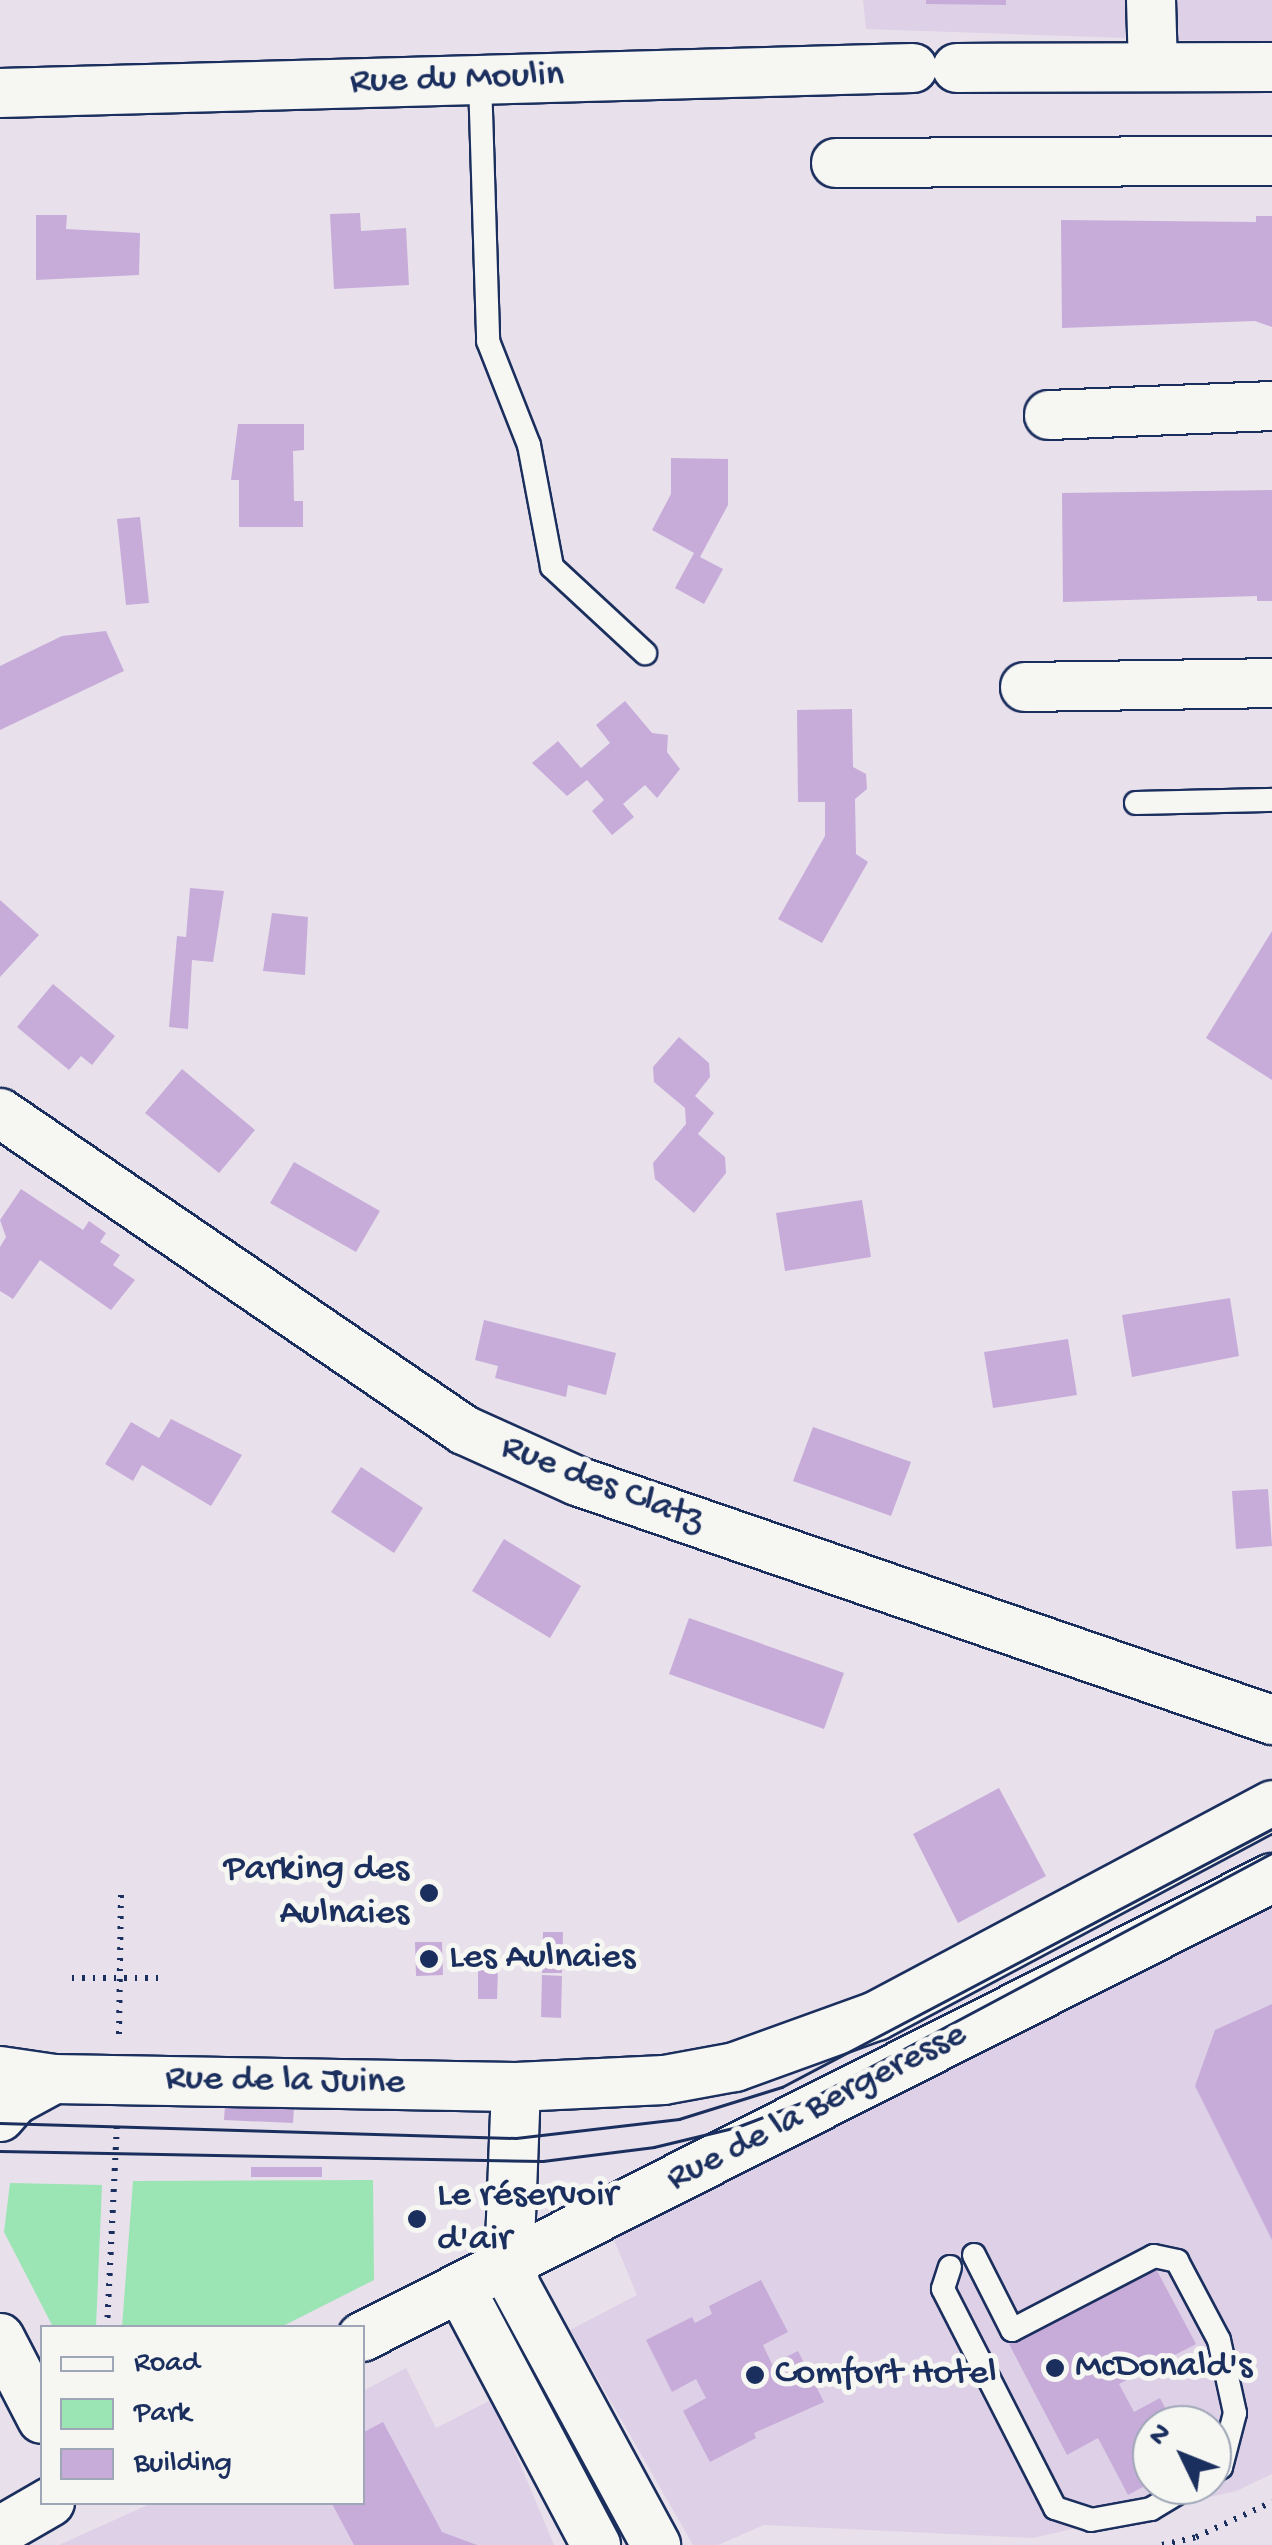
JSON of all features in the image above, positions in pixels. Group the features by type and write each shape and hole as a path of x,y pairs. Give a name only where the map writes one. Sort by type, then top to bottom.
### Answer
{"street":[{"path":"1151,0 1153,66"},
{"name":"Rue du Moulin","path":"0,93 935,68 1272,67"},
{"path":"836,163 1272,161"},
{"path":"1050,415 1272,406"},
{"path":"1025,687 1272,683"},
{"name":"Rue des Clatz","path":"0,1113 464,1430 577,1482 1272,1720"},
{"name":"Rue de la Bergeresse","path":"516,2087 664,2080 735,2067 837,2034 1272,1805"},
{"name":"Rue de la Bergeresse","path":"365,2336 1272,1878"},
{"name":"Rue de la Juine","path":"0,2071 54,2079 516,2087"},
{"path":"0,2117 15,2100 54,2079"},
{"path":"516,2087 511,2264 527,2310 656,2545"},
{"path":"460,2288 596,2545"},
{"path":"0,2338 40,2415"},
{"path":"0,2531 45,2505"}],"lane":[{"path":"480,80 488,341 528,445 552,567 644,652"},
{"path":"1136,803 1272,800"},
{"path":"974,2255 1012,2330 1154,2256 1177,2261 1220,2340 1235,2413 1232,2425"},
{"path":"950,2267 942,2289 1055,2508 1091,2520 1155,2505"}],"path":[{"path":"118,2045 121,1890"},
{"path":"72,1978 163,1978"},
{"path":"107,2325 117,2112"},
{"path":"1162,2545 1196,2537 1272,2502"}],"shaded area":[{"path":"863,0 1272,0 1272,43 866,29"},
{"path":"1272,1895 1272,2474 1232,2492 1232,2405 1132,2405 1132,2505 1176,2505 1033,2538 764,2525 718,2545 693,2545 570,2330 637,2295 612,2235"},
{"path":"406,2368 436,2428 493,2399 554,2545 59,2545 148,2505 365,2505 365,2390"}],"green space":[{"path":"373,2180 374,2280 285,2325 122,2325 133,2181"},
{"path":"10,2183 102,2185 96,2325 52,2325 4,2232"}],"building":[{"path":"926,0 1006,0 1006,5 926,4"},
{"path":"360,213 361,231 406,228 409,285 334,289 330,214"},
{"path":"36,215 67,215 66,229 140,233 139,275 36,280"},
{"path":"1256,216 1272,216 1272,327 1255,321 1062,328 1061,220 1256,222"},
{"path":"238,424 304,424 304,450 293,451 294,501 303,501 303,527 239,527 239,480 231,480"},
{"path":"671,458 728,459 728,505 700,557 723,569 704,604 675,588 694,553 652,530 671,494"},
{"path":"1272,490 1272,601 1257,601 1257,596 1063,602 1062,493"},
{"path":"140,517 149,603 126,605 117,519"},
{"path":"106,631 124,671 0,730 0,666 62,636"},
{"path":"625,701 652,733 668,735 667,752 680,769 657,798 645,785 623,804 634,817 612,835 592,811 604,800 587,780 567,796 532,763 558,741 581,768 610,743 596,725"},
{"path":"852,709 853,767 866,774 867,789 855,799 856,854 868,862 822,943 778,919 825,836 825,802 798,802 797,710"},
{"path":"190,888 224,891 213,962 192,960 188,1029 169,1027 177,936 186,937"},
{"path":"0,900 39,935 0,977"},
{"path":"272,913 308,917 305,975 263,971"},
{"path":"1272,931 1272,1080 1206,1038"},
{"path":"53,984 115,1036 92,1065 81,1056 69,1070 17,1027"},
{"path":"679,1037 709,1063 710,1077 695,1096 714,1113 698,1134 725,1157 726,1173 694,1213 655,1179 653,1163 686,1124 685,1108 654,1082 653,1067"},
{"path":"182,1069 255,1130 219,1173 145,1113"},
{"path":"294,1162 380,1211 356,1252 270,1203"},
{"path":"21,1189 83,1230 89,1221 106,1233 100,1242 120,1255 113,1265 135,1280 111,1310 40,1260 13,1299 0,1291 0,1247 6,1237 0,1220"},
{"path":"862,1200 871,1257 785,1271 776,1213"},
{"path":"1230,1298 1239,1356 1132,1377 1122,1315"},
{"path":"484,1320 616,1353 606,1395 568,1385 566,1397 495,1378 498,1366 475,1360"},
{"path":"1068,1339 1077,1395 993,1408 984,1352"},
{"path":"171,1419 242,1455 211,1506 142,1465 133,1481 105,1464 131,1422 159,1438"},
{"path":"813,1427 911,1462 891,1516 793,1481"},
{"path":"361,1467 423,1508 394,1553 331,1512"},
{"path":"1268,1489 1272,1546 1236,1549 1232,1491"},
{"path":"504,1539 581,1586 550,1638 472,1591"},
{"path":"689,1618 844,1673 824,1729 669,1674"},
{"path":"999,1788 1046,1876 958,1923 913,1834"},
{"path":"543,1932 563,1932 562,1973 542,1973"},
{"name":"Les Aulnaies","path":"415,1942 442,1942 443,1975 416,1976"},
{"path":"478,1969 498,1969 497,1999 478,1999"},
{"path":"542,1975 562,1976 561,2018 541,2017"},
{"path":"1272,2004 1272,2240 1195,2086 1215,2030"},
{"path":"225,2105 294,2107 293,2123 224,2120"},
{"path":"251,2167 322,2167 322,2177 251,2177"},
{"path":"1155,2267 1196,2344 1119,2384 1132,2408 1132,2493 1128,2495 1098,2438 1067,2455 1009,2344"},
{"path":"761,2280 788,2332 763,2345 772,2364 798,2351 824,2402 754,2433 756,2438 710,2462 683,2411 706,2398 696,2379 672,2392 646,2340 692,2317 695,2323 712,2314 709,2306"},
{"path":"383,2422 442,2532 477,2545 354,2545 333,2505 365,2505 365,2431"}],"tram line":[{"path":"0,2123 516,2138 679,2119 782,2087 1272,1829"},
{"path":"0,2151 543,2161 654,2147 737,2127 808,2100 1272,1853"}],"place":[{"name":"Parking des Aulnaies","path":"429,1893"},
{"name":"Les Aulnaies","path":"429,1959"},
{"name":"Le réservoir d'air","path":"417,2219"},
{"name":"McDonald's","path":"1055,2368"},
{"name":"Comfort Hotel","path":"755,2375"}]}
